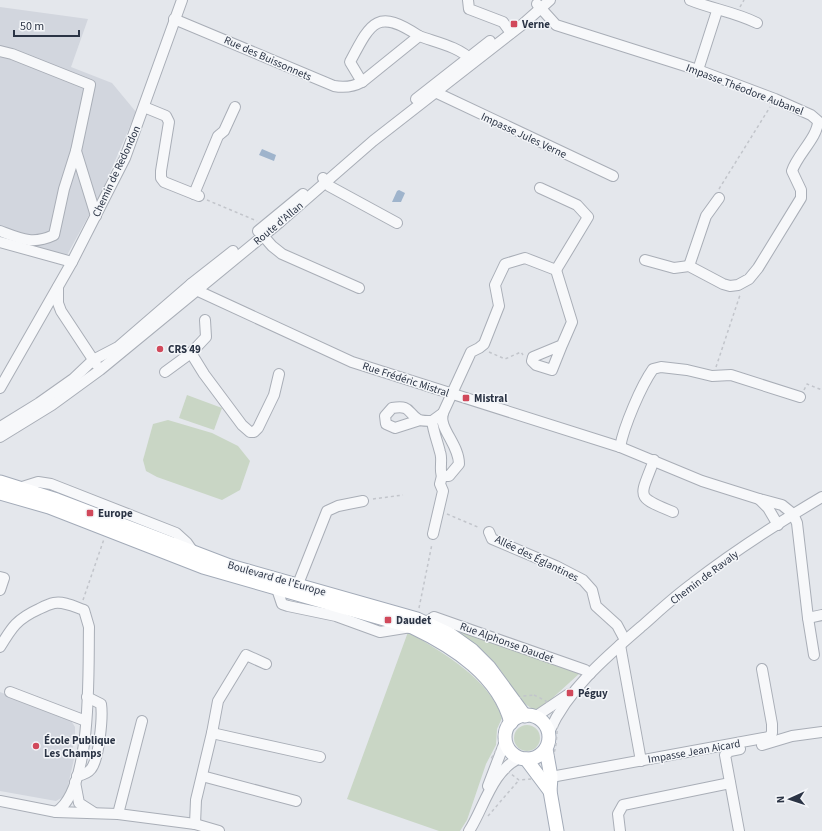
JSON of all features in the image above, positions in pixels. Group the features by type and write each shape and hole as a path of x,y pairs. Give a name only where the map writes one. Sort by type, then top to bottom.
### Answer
{"main road":[{"name":"Boulevard de l'Europe","path":"0,482 57,500 230,566 298,584 451,635 472,650 489,666 530,716"},
{"name":"Boulevard de l'Europe","path":"0,493 49,507 203,567 277,588 418,623 470,662 482,674 502,698 508,709 511,723"},
{"path":"546,773 510,751 506,739 507,729 515,719 530,716 546,725 549,732 549,739 546,749 546,773 557,831"},
{"path":"523,759 540,756 546,749"}],"street":[{"name":"Chemin de Redondon","path":"0,388 72,262 125,158 182,0"},
{"path":"468,0 470,9 502,22 509,31"},
{"name":"Route d'Allan","path":"0,437 52,405 100,370 194,287 261,230 324,180 371,138 509,31 540,4 550,0"},
{"path":"690,0 718,11 735,13 756,23"},
{"name":"Impasse Théodore Aubanel","path":"540,4 556,25 698,70 775,98 811,115 818,121 815,133 795,162 792,171 801,190 801,198 797,207 758,268 749,279 738,285"},
{"path":"698,70 718,11"},
{"name":"Rue des Buissonnets","path":"174,19 334,86 353,87 362,82 419,36"},
{"path":"362,82 350,62 372,26 378,21 386,21 404,26 419,36 452,49 471,60"},
{"path":"452,49 462,67"},
{"path":"0,51 19,56 90,85 76,151 64,189 54,235 41,241 23,239 0,231"},
{"name":"Impasse Jules Verne","path":"433,90 613,176"},
{"path":"144,107 166,116 168,122 161,171 164,182 197,195 218,136 224,131 235,107"},
{"path":"76,151 96,216"},
{"path":"324,180 329,186 397,223"},
{"path":"540,188 577,205 588,217 556,270 572,322 562,346 552,370 536,365 532,361 533,357 562,346"},
{"path":"689,266 706,216 719,198"},
{"path":"261,230 272,246 282,254 358,288"},
{"path":"0,242 72,262"},
{"path":"432,422 443,412 453,394 471,352 484,344 499,306 496,285 505,264 525,258 556,270"},
{"path":"645,260 674,268 689,266 723,284 730,286 738,285"},
{"path":"58,287 58,303 61,311 100,370"},
{"name":"Rue Frédéric Mistral","path":"194,287 352,362 620,447 702,481 782,505 793,514"},
{"path":"43,312 56,314 61,311"},
{"path":"165,372 191,353 206,337 205,320"},
{"name":"Route d'Allan","path":"0,427 39,404 73,378 93,360 139,335"},
{"path":"191,353 204,374 242,425 250,432 254,432 258,428 274,395 279,374"},
{"path":"620,447 624,431 647,377 653,369 661,367 687,370 712,376 731,375 800,397"},
{"path":"442,476 449,476 459,464 459,454 443,424 443,412"},
{"path":"420,420 432,422"},
{"path":"432,422 433,432 441,452 440,469 442,476 440,484 443,491 433,534"},
{"path":"654,460 643,489 644,497 648,502 673,512"},
{"name":"Chemin de Ravaly","path":"549,732 557,714 590,674 693,582 793,514 822,497"},
{"path":"759,499 781,523 798,534"},
{"path":"298,584 327,511 338,506 363,501"},
{"path":"793,514 797,524 814,655"},
{"name":"Allée des Églantines","path":"490,532 492,539 556,566 583,580 592,590 596,606 617,625 623,643"},
{"path":"0,577 4,578 0,590"},
{"path":"0,647 11,629 22,617 40,608 54,603 66,604 84,610 89,627 84,750 76,779 67,801 62,808 56,812"},
{"path":"808,618 822,616"},
{"name":"Rue Alphonse Daudet","path":"418,623 434,617 481,632 585,670 590,674"},
{"path":"623,643 641,761"},
{"path":"195,824 196,800 218,701 246,655 266,664"},
{"name":"Impasse Jean Aicard","path":"546,773 641,761 769,738 772,732 772,724 762,669"},
{"name":"Chemin de Ravaly","path":"530,716 578,687"},
{"path":"10,692 86,721"},
{"path":"76,779 91,769 99,744 103,717 101,704 87,697"},
{"path":"118,814 142,721"},
{"path":"740,831 726,760 727,752 766,745 792,736 822,732"},
{"path":"212,733 320,757"},
{"path":"483,815 494,761 506,739"},
{"path":"469,831 483,815 495,782 513,761 523,759"},
{"path":"202,776 296,801"},
{"path":"76,779 79,803 99,814"},
{"path":"620,831 618,814 623,806 730,783"},
{"path":"0,801 56,812 118,814 195,824 219,831"}],"path":[{"path":"719,198 718,192 775,98"},
{"path":"197,195 261,230"},
{"path":"712,376 736,310 740,295 738,285"},
{"path":"479,348 505,359 521,352 532,361"},
{"path":"800,397 807,384 822,390"},
{"path":"363,501 403,495"},
{"path":"438,511 490,532"},
{"path":"84,610 83,599 104,538 103,534"},
{"path":"418,623 432,550 433,534"},
{"path":"494,761 519,780"},
{"path":"483,815 519,780 532,779 546,773"}],"shaded area":[{"path":"0,7 88,19 71,67 112,83 136,112 102,191 66,257 0,236"},
{"name":"École Publique Les Champs","path":"0,692 70,719 75,727 75,742 71,751 74,759 67,790 63,797 56,801 0,791"}],"green space":[{"path":"187,395 222,408 214,430 179,418"},
{"path":"168,420 212,433 238,446 250,461 240,490 222,500 157,477 146,471 143,460 153,424"},
{"path":"441,622 580,673 546,704 535,710 522,701 498,667 482,650"},
{"path":"408,632 450,658 476,679 496,704 502,718 497,729 496,745 486,764 467,820 460,831 439,831 347,799"},
{"path":"527,725 536,729 540,738 536,747 527,751 518,747 514,738 518,729"}],"water":[{"path":"262,149 276,155 274,161 259,155"},
{"path":"399,190 405,193 401,202 392,202 397,191"}],"place":[{"name":"Verne","path":"514,24"},
{"name":"CRS 49","path":"160,349"},
{"name":"Mistral","path":"466,398"},
{"name":"Europe","path":"90,513"},
{"name":"Daudet","path":"388,620"},
{"name":"Péguy","path":"570,693"},
{"name":"École Publique Les Champs","path":"36,746"}]}
